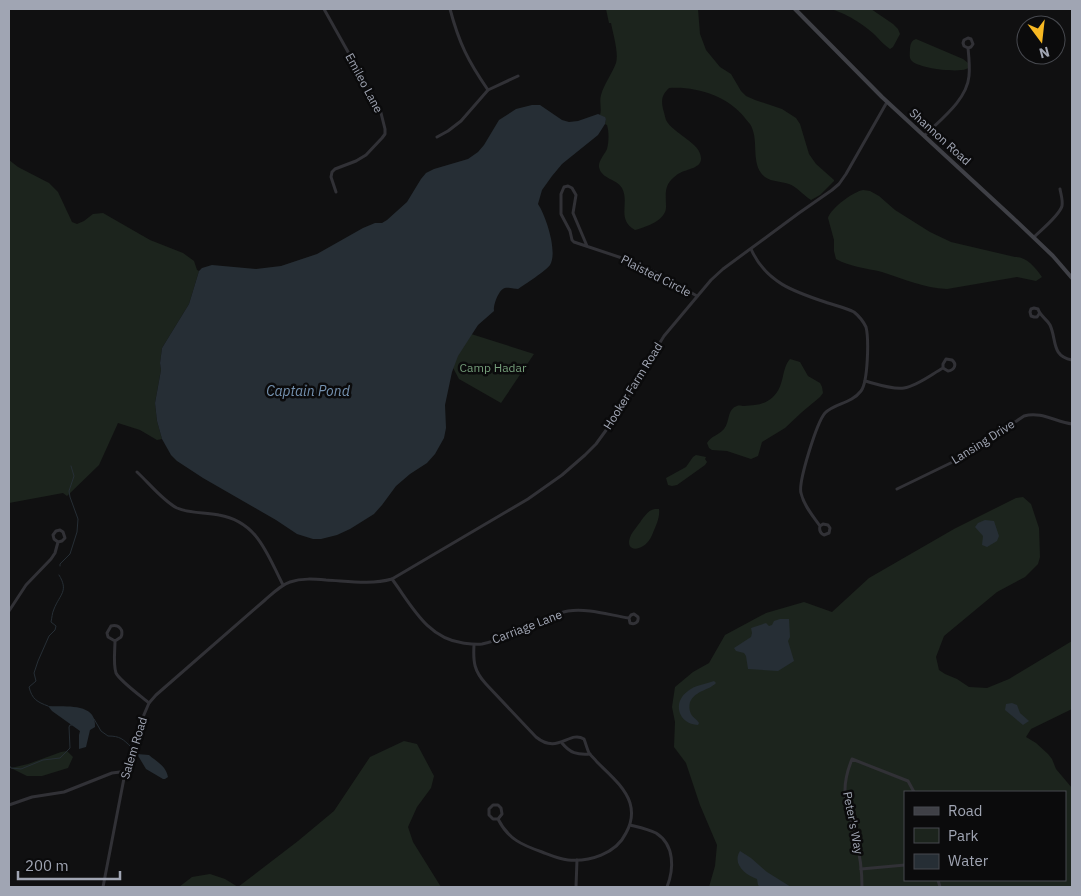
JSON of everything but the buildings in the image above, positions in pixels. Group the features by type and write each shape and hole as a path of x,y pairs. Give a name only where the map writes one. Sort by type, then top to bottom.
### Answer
{"street":[{"name":"Emileo Lane","path":"324,9 380,108 385,129 385,134 366,155 332,172 330,177 336,192"},
{"path":"450,9 466,56 488,90"},
{"name":"Shannon Road","path":"795,9 887,102 1034,237 1072,278"},
{"path":"924,136 954,107 965,91 969,78 968,48"},
{"path":"437,136 461,122 488,90 518,76"},
{"name":"Hooker Farm Road","path":"265,600 283,586 294,581 306,579 367,582 392,579 528,499 562,475 596,444 620,411 660,342 714,277 839,184 887,102"},
{"name":"Plaisted Circle","path":"586,246 574,213 576,195 572,188 564,187 560,210 572,240 578,244 631,260 697,296"},
{"path":"1034,237 1061,208 1062,198 1060,190"},
{"path":"751,249 761,266 778,283 800,294 849,310 865,324 867,336 865,381 862,389 854,398 832,408 820,419 801,481 800,489 805,504 820,526"},
{"path":"1039,314 1047,320 1058,351 1065,358 1072,360"},
{"path":"865,381 905,388 916,384 943,368"},
{"name":"Lansing Drive","path":"897,489 963,457 1024,416 1041,415 1072,424"},
{"path":"137,472 173,505 188,511 228,517 249,528 264,547 283,586"},
{"path":"9,610 26,585 54,556 58,542"},
{"name":"Carriage Lane","path":"392,579 424,622 435,633 450,641 474,645 496,640 551,616 566,612 582,610 629,618"},
{"name":"Salem Road","path":"103,887 125,773 149,703 160,691 265,600"},
{"path":"118,626 122,633 121,637 114,640 110,639 107,633 109,628 118,626"},
{"path":"114,640 116,674 149,703"},
{"path":"474,645 475,668 486,684 539,739 550,743 562,742 575,736 581,737 586,742 590,754 626,794 631,810 630,825 625,836 614,848 600,856 577,860 565,859 514,840 504,829 498,818"},
{"path":"562,742 572,752 590,754"},
{"name":"Peter's Way","path":"862,887 861,869 845,789 852,759 908,781 913,791"},
{"path":"9,805 32,797 64,792 116,772 125,773"},
{"path":"493,805 499,806 502,809 502,815 498,818 494,819 489,815 488,809 493,805"},
{"path":"630,825 654,832 666,842 672,861 667,887"},
{"path":"576,887 577,860"},
{"path":"861,869 904,865"}],"green space":[{"path":"606,9 698,9 700,34 706,50 720,67 731,74 746,96 782,109 796,118 800,124 809,154 816,164 834,181 820,195 811,200 792,185 766,178 758,168 754,133 749,123 738,110 721,98 711,94 690,89 669,88 663,95 662,100 666,120 697,148 701,159 699,164 678,174 669,183 666,192 665,211 660,219 635,230 629,226 625,216 625,199 622,188 606,177 599,167 608,143 606,119 600,115 600,98 617,59 611,23 609,23"},
{"path":"830,9 871,9 893,24 900,34 890,49 860,23"},
{"path":"916,39 963,59 968,63 969,67 961,70 946,70 914,63 910,59 910,48 911,42"},
{"path":"9,160 18,167 49,183 58,192 72,222 77,224 93,214 103,213 150,240 183,253 194,261 199,271 189,304 162,348 161,370 155,403 162,439 157,440 140,430 118,423 99,465 67,496 63,493 9,503"},
{"path":"863,190 870,191 879,196 895,210 930,232 951,242 1023,258 1034,266 1042,277 1036,281 1017,277 947,289 922,285 882,272 841,262 836,259 834,240 828,218 833,210 843,201"},
{"name":"Camp Hadar","path":"468,333 534,354 501,403 459,379 451,364"},
{"path":"790,359 800,362 808,376 820,383 823,393 820,397 785,428 762,442 758,456 751,459 727,451 709,448 707,443 724,429 734,408 766,402 777,393"},
{"path":"696,455 706,457 707,462 705,465 677,485 668,485 666,478 686,467"},
{"path":"1023,497 1031,504 1039,528 1040,557 1038,564 1025,577 997,592 944,636 936,657 939,670 945,674 969,687 987,688 1009,679 1072,641 1072,709 1031,729 1026,737 1048,754 1056,769 1072,788 1072,887 709,887 715,866 717,845 700,805 686,763 674,747 675,722 672,707 675,687 693,672 709,663 725,635 766,613 804,602 832,612 869,578 954,529 1016,498"},
{"path":"659,509 659,517 650,539 642,547 634,549 629,545 632,534 647,513"},
{"path":"404,741 417,744 434,776 431,788 417,807 408,827 413,842 441,887 238,887 334,811 370,757"},
{"path":"67,751 73,757 68,768 42,776 27,776 11,768 28,764"},
{"path":"210,874 225,879 238,887 179,887 192,877"}],"water":[{"name":"Captain Pond","path":"540,105 562,120 569,122 598,114 605,117 605,124 598,135 562,164 542,190 538,204 552,243 553,252 550,265 518,289 503,289 494,305 494,311 478,325 458,356 452,372 445,405 446,428 444,438 435,454 427,463 396,486 374,514 337,535 313,539 297,534 203,478 171,455 162,439 155,403 161,370 162,348 189,304 199,271 202,268 212,265 256,269 281,266 317,254 363,228 375,223 382,223 407,202 426,173 468,159 484,145 499,120 516,109"},
{"path":"985,520 994,521 999,536 997,541 987,547 982,545 983,536 975,527 978,523"},
{"path":"789,619 790,637 788,641 794,661 778,671 748,669 744,653 736,651 734,648 751,637 751,628 766,623 769,626 774,621"},
{"path":"714,681 716,683 695,695 690,702 690,712 699,723 698,725 686,721 682,717 679,706 683,696 694,687"},
{"path":"1012,703 1017,705 1020,713 1029,721 1023,725 1005,710 1006,704"},
{"path":"48,706 70,706 91,713 95,727 90,730 86,747 79,749 80,731"},
{"path":"137,754 149,755 163,767 168,777 163,779 146,769"},
{"path":"740,851 767,872 791,887 760,887 757,879 744,872 739,865 738,856"}],"waterway":[{"path":"60,566 70,554 77,532 78,519 69,491 74,476 71,466"},
{"path":"48,706 36,700 29,687 36,681 34,673 38,661 49,636 55,630 56,626 51,622 52,614 63,589 62,580 59,575"},
{"path":"93,719 101,731 108,736 121,739 131,747"},
{"path":"9,765 11,768 21,769 43,760 60,758 70,748 69,727 72,725"}]}
